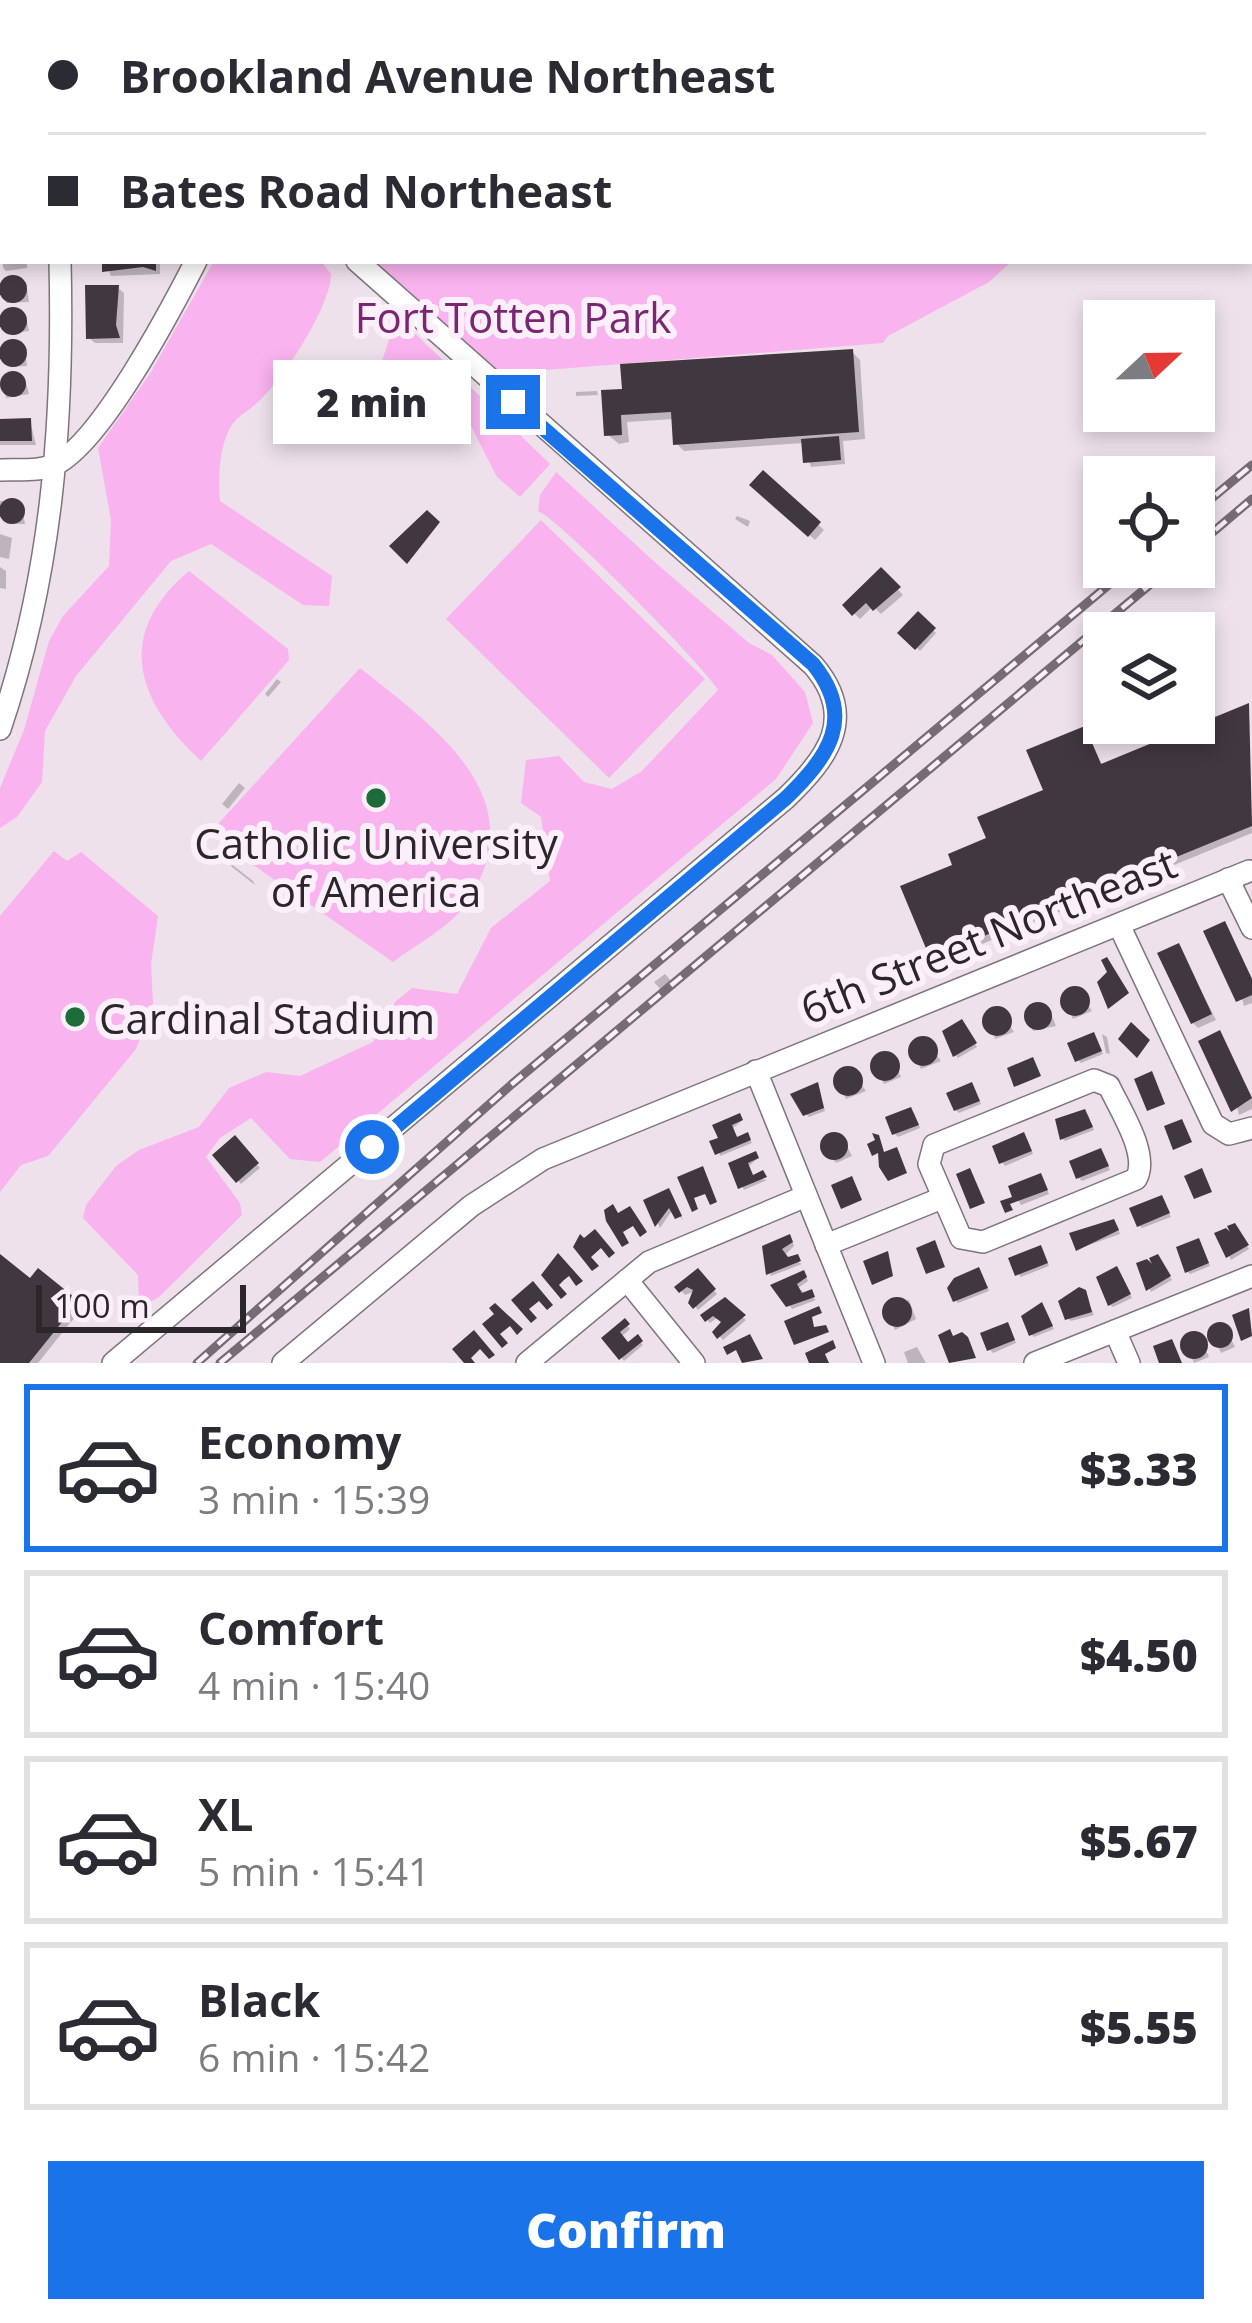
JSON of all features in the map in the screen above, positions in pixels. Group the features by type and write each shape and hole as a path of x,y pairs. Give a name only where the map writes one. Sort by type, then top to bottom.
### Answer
{"street":[{"path":"0,729 36,608 58,463 60,264"},
{"path":"0,470 58,463 129,377 194,264"},
{"path":"113,1363 786,798 825,756 837,713 813,664 360,264"},
{"path":"1239,875 1252,928"},
{"name":"6th Street Northeast","path":"284,1363 526,1168 1239,875"},
{"path":"1119,925 1213,1124 1229,1134 1252,1128"},
{"path":"756,1071 874,1363"},
{"path":"1094,1080 1109,1086 1140,1159 1136,1179 983,1242 961,1238 942,1198 928,1164 934,1145 1094,1080"},
{"path":"527,1363 627,1280 669,1252 806,1196"},
{"path":"826,1245 942,1198"},
{"path":"1035,1363 1252,1276"},
{"path":"627,1280 694,1363"},
{"path":"1115,1330 1129,1363"}],"green space":[{"path":"212,264 323,264 331,274 323,304 292,360 230,428 221,454 219,482 220,501 332,576 329,606 303,605 211,544 171,561 76,676 45,731 42,782 17,817 0,828 0,788 24,730 49,641 63,616 109,566 111,520 98,448 151,372"},
{"name":"Fort Totten Park","path":"369,264 1009,264 989,282 883,343 496,374"},
{"path":"397,316 550,464 520,497 497,477 470,424 417,361 389,369 381,364"},
{"path":"556,472 749,643 772,655 805,692 813,723 776,779 320,1162 290,1159 251,1118 220,1138 206,1157 240,1203 242,1215 159,1297 139,1308 138,1275 83,1218 86,1205 116,1166 139,1150 199,1127 229,1088 266,1072 300,1076 373,1042 395,1002 412,988 457,994 491,928 550,881 541,817 521,803 526,760 559,756 584,782 612,789 642,771 718,690 631,595 538,511 540,495"},
{"path":"541,520 705,679 609,778 446,619"},
{"path":"189,571 288,649 289,660 201,761 161,715 142,668 150,619"},
{"path":"360,668 418,715 468,768 484,799 490,831 485,867 465,905 393,962 223,844 219,823"},
{"name":"Cardinal Stadium","path":"54,851 67,861 81,852 158,916 151,964 153,1004 136,1049 48,1156 21,1165 0,1192 0,916"}],"building":[{"path":"102,264 156,264 156,271 143,267 102,272"},
{"path":"13,275 23,279 27,289 23,299 13,303 3,299 -1,289 3,279"},
{"path":"85,285 119,285 116,325 120,338 86,339"},
{"path":"13,307 23,311 27,321 23,331 13,335 3,331 -1,321 3,311"},
{"path":"13,339 23,343 27,353 23,363 13,367 3,363 -1,353 3,343"},
{"path":"853,349 859,432 673,445 671,412 621,415 622,435 604,436 601,390 622,389 620,364"},
{"path":"13,371 26,384 13,397 0,384"},
{"path":"31,418 32,441 0,441 0,419"},
{"path":"839,436 841,460 803,463 801,439"},
{"path":"763,470 821,522 808,537 749,485"},
{"path":"12,498 25,511 12,524 -1,511"},
{"path":"427,510 440,522 407,564 389,546"},
{"path":"881,567 901,587 873,611 866,603 852,616 842,605"},
{"path":"918,611 936,628 915,650 897,633"},
{"path":"1249,703 1252,826 930,958 900,886 952,865 948,854 986,838 977,817 1043,790 1026,750 1083,727 1083,744 1093,744 1101,764 1150,744 1215,744 1215,717"},
{"path":"1225,921 1252,979 1252,995 1236,1002 1203,931"},
{"path":"1179,943 1212,1014 1191,1024 1157,953"},
{"path":"1107,957 1129,993 1108,1009 1097,982 1107,972 1101,960"},
{"path":"1075,986 1090,1001 1075,1016 1060,1001"},
{"path":"1038,1002 1048,1006 1052,1016 1048,1026 1038,1030 1028,1026 1024,1016 1028,1006"},
{"path":"997,1006 1008,1010 1012,1021 1008,1032 997,1036 986,1032 982,1021 986,1010"},
{"path":"962,1019 977,1043 953,1057 942,1031"},
{"path":"1131,1022 1150,1040 1137,1058 1118,1039"},
{"path":"1220,1030 1252,1098 1231,1112 1198,1041"},
{"path":"1094,1032 1102,1051 1075,1062 1067,1043"},
{"path":"923,1036 938,1051 923,1066 908,1051"},
{"path":"885,1051 900,1066 885,1081 870,1066"},
{"path":"1033,1057 1041,1076 1014,1087 1007,1068"},
{"path":"848,1066 863,1081 848,1096 833,1081"},
{"path":"1152,1071 1165,1104 1147,1111 1134,1079"},
{"path":"818,1082 824,1108 803,1116 790,1094"},
{"path":"972,1082 980,1101 954,1111 946,1093"},
{"path":"911,1107 919,1125 892,1135 885,1117"},
{"path":"1085,1109 1093,1127 1060,1140 1055,1119"},
{"path":"740,1113 743,1120 732,1125 737,1137 748,1132 751,1140 715,1155 709,1141 718,1138 712,1125"},
{"path":"1182,1119 1192,1142 1173,1150 1164,1126"},
{"path":"834,1132 844,1136 848,1146 844,1156 834,1160 824,1156 820,1146 824,1136"},
{"path":"1024,1132 1032,1151 999,1164 992,1146"},
{"path":"872,1133 879,1135 884,1152 897,1147 907,1173 888,1181 879,1167 878,1153 872,1156 867,1144 875,1140"},
{"path":"235,1135 259,1163 236,1183 212,1155"},
{"path":"1101,1148 1109,1166 1076,1179 1069,1161"},
{"path":"756,1151 759,1158 748,1163 753,1175 763,1170 767,1177 738,1189 728,1163"},
{"path":"703,1166 717,1202 710,1205 705,1194 694,1198 698,1209 692,1212 677,1177"},
{"path":"970,1168 985,1203 970,1209 956,1174"},
{"path":"1202,1168 1212,1192 1194,1199 1184,1176"},
{"path":"1041,1173 1048,1190 1010,1204 1013,1210 1005,1213 1000,1201 1012,1197 1008,1186"},
{"path":"852,1176 862,1200 841,1209 831,1185"},
{"path":"669,1188 682,1216 675,1219 669,1208 655,1227 643,1200"},
{"path":"1162,1195 1170,1213 1137,1227 1129,1208"},
{"path":"613,1204 618,1213 630,1206 647,1232 640,1237 633,1226 623,1232 629,1243 622,1247 606,1221 604,1210"},
{"path":"1114,1219 1119,1230 1076,1251 1069,1233"},
{"path":"1235,1223 1249,1245 1226,1258 1214,1233 1226,1228 1230,1232 1227,1226"},
{"path":"595,1229 615,1253 609,1258 601,1248 591,1257 599,1266 592,1271 573,1247 580,1234 584,1238"},
{"path":"790,1234 793,1242 782,1249 788,1257 798,1254 801,1261 766,1275 762,1246"},
{"path":"1199,1238 1209,1263 1185,1273 1176,1247"},
{"path":"935,1240 945,1267 926,1274 916,1248"},
{"path":"1041,1245 1048,1263 1015,1276 1008,1258"},
{"path":"888,1251 893,1276 872,1285 863,1261"},
{"path":"558,1253 583,1281 576,1286 569,1276 564,1280 559,1285 567,1294 561,1299 541,1275"},
{"path":"0,1254 30,1278 38,1268 79,1301 29,1363 0,1363"},
{"path":"1158,1254 1171,1276 1146,1291 1136,1263 1147,1259 1152,1264 1149,1258"},
{"path":"1117,1266 1131,1294 1108,1306 1096,1277"},
{"path":"979,1267 988,1288 953,1302 947,1288 954,1278"},
{"path":"698,1268 716,1289 693,1309 688,1303 693,1290 687,1287 679,1293 674,1287"},
{"path":"804,1270 807,1277 797,1284 802,1293 812,1289 815,1297 786,1307 770,1285"},
{"path":"533,1281 553,1305 547,1310 539,1301 529,1309 537,1318 531,1323 511,1300"},
{"path":"1079,1287 1086,1290 1092,1312 1065,1320 1058,1301"},
{"path":"725,1297 746,1315 717,1339 712,1332 721,1322 713,1316 705,1322 700,1315"},
{"path":"897,1297 908,1301 912,1312 908,1323 897,1327 886,1323 882,1312 886,1301"},
{"path":"1042,1302 1053,1326 1029,1336 1021,1316"},
{"path":"495,1303 523,1329 517,1335 510,1326 500,1334 508,1343 502,1348 482,1324 494,1314 489,1308"},
{"path":"819,1306 822,1313 812,1317 814,1327 826,1325 829,1332 794,1345 784,1321"},
{"path":"1249,1308 1252,1336 1241,1341 1232,1315"},
{"path":"625,1318 630,1324 620,1332 628,1342 638,1334 643,1341 619,1360 601,1338"},
{"path":"1008,1322 1015,1340 987,1351 980,1333"},
{"path":"1220,1322 1233,1335 1220,1348 1207,1335"},
{"path":"950,1329 953,1336 962,1332 968,1337 976,1358 949,1363 938,1335"},
{"path":"474,1330 495,1355 489,1359 480,1349 471,1358 475,1363 464,1363 452,1349"},
{"path":"1194,1331 1204,1335 1208,1345 1204,1355 1194,1359 1184,1355 1180,1345 1184,1335"},
{"path":"750,1334 763,1359 742,1363 736,1350 727,1355 723,1347"},
{"path":"1172,1339 1182,1363 1159,1363 1153,1346"},
{"path":"833,1340 836,1348 825,1354 829,1363 809,1363 805,1353"}],"railway":[{"path":"1215,496 1252,465"},
{"path":"1215,530 1252,499"},
{"path":"197,1363 512,1084 1105,588"},
{"path":"220,1363 1146,588"}],"place":[{"name":"Catholic University of America","path":"376,798"},
{"name":"Cardinal Stadium","path":"75,1017"}],"route":[{"path":"372,1147 786,798 818,766 837,728 833,696 813,664 513,402"}]}
